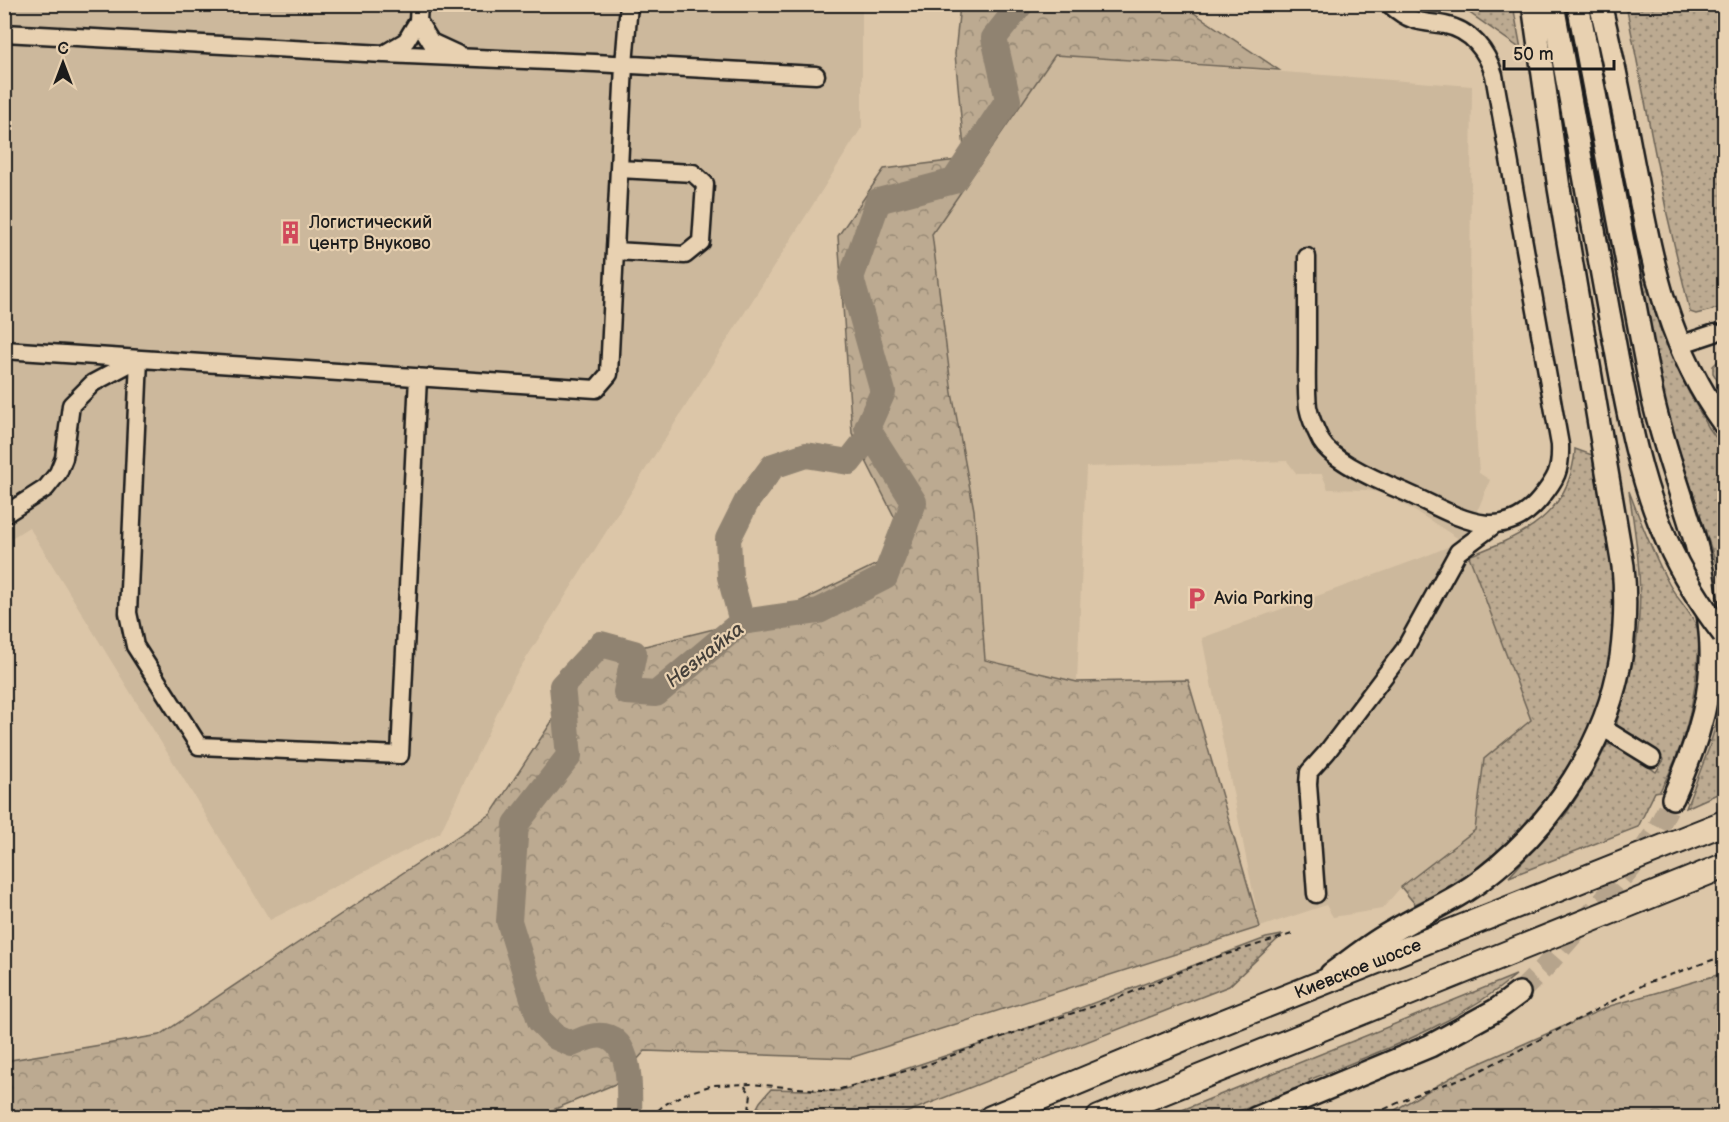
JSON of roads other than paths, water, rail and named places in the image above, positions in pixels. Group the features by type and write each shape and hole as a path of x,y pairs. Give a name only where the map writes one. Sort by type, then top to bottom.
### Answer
{"highway":[{"name":"Киевское шоссе","path":"991,1118 1315,985 1725,823"},
{"path":"1099,1118 1725,866"}],"main road":[{"path":"1315,985 1387,935 1459,894 1499,866 1526,840 1551,811 1581,767 1600,726 1616,681 1624,622 1624,574 1559,188 1533,4"},
{"path":"1552,4 1609,314 1631,424 1650,498 1667,542 1685,577 1702,605 1725,635"},
{"path":"1578,4 1652,395 1666,451 1701,563 1710,627 1711,662 1705,706 1684,772 1673,798"},
{"path":"1600,4 1611,47 1651,253 1667,311 1679,345 1700,386 1725,424"},
{"path":"1256,1118 1430,1046 1496,1010 1519,993"}],"street":[{"path":"4,350 596,389 609,374 629,4"},
{"path":"1316,894 1309,772 1328,752 1404,650 1458,552 1494,525 1514,519 1531,510 1550,488 1559,467 1560,457 1560,445 1491,64 1481,48 1463,30 1413,19 1399,13 1389,4"},
{"path":"418,13 431,42 464,58"},
{"path":"384,54 406,41 418,13"},
{"path":"4,33 816,75"},
{"path":"615,251 685,255 701,242 705,184 693,173 619,168"},
{"path":"1307,257 1308,409 1323,444 1359,472 1470,521 1494,525"},
{"path":"1679,345 1715,333"},
{"path":"139,359 128,613 135,646 199,746 400,755 418,377"},
{"path":"4,515 46,488 58,472 64,458 70,405 93,382 139,359"},
{"path":"1600,726 1652,758"}],"waterway":[{"name":"Незнайка","path":"629,1118 628,1071 621,1048 614,1040 604,1036 596,1036 572,1044 556,1037 540,1021 509,921 516,824 569,756 562,686 601,644 634,653 626,692 656,694 742,622 819,611 885,577 914,502 867,428 883,392 851,278 878,201 954,181 1008,100 994,38 1021,4"},
{"path":"742,622 730,577 728,539 747,501 773,466 806,455 849,462 871,434"}],"tunnel":[{"path":"1519,993 1545,967 1631,868 1657,830 1673,798"}],"place":[{"name":"Логистический центр Внуково","path":"291,232"},
{"name":"Avia Parking","path":"1196,598"}]}
